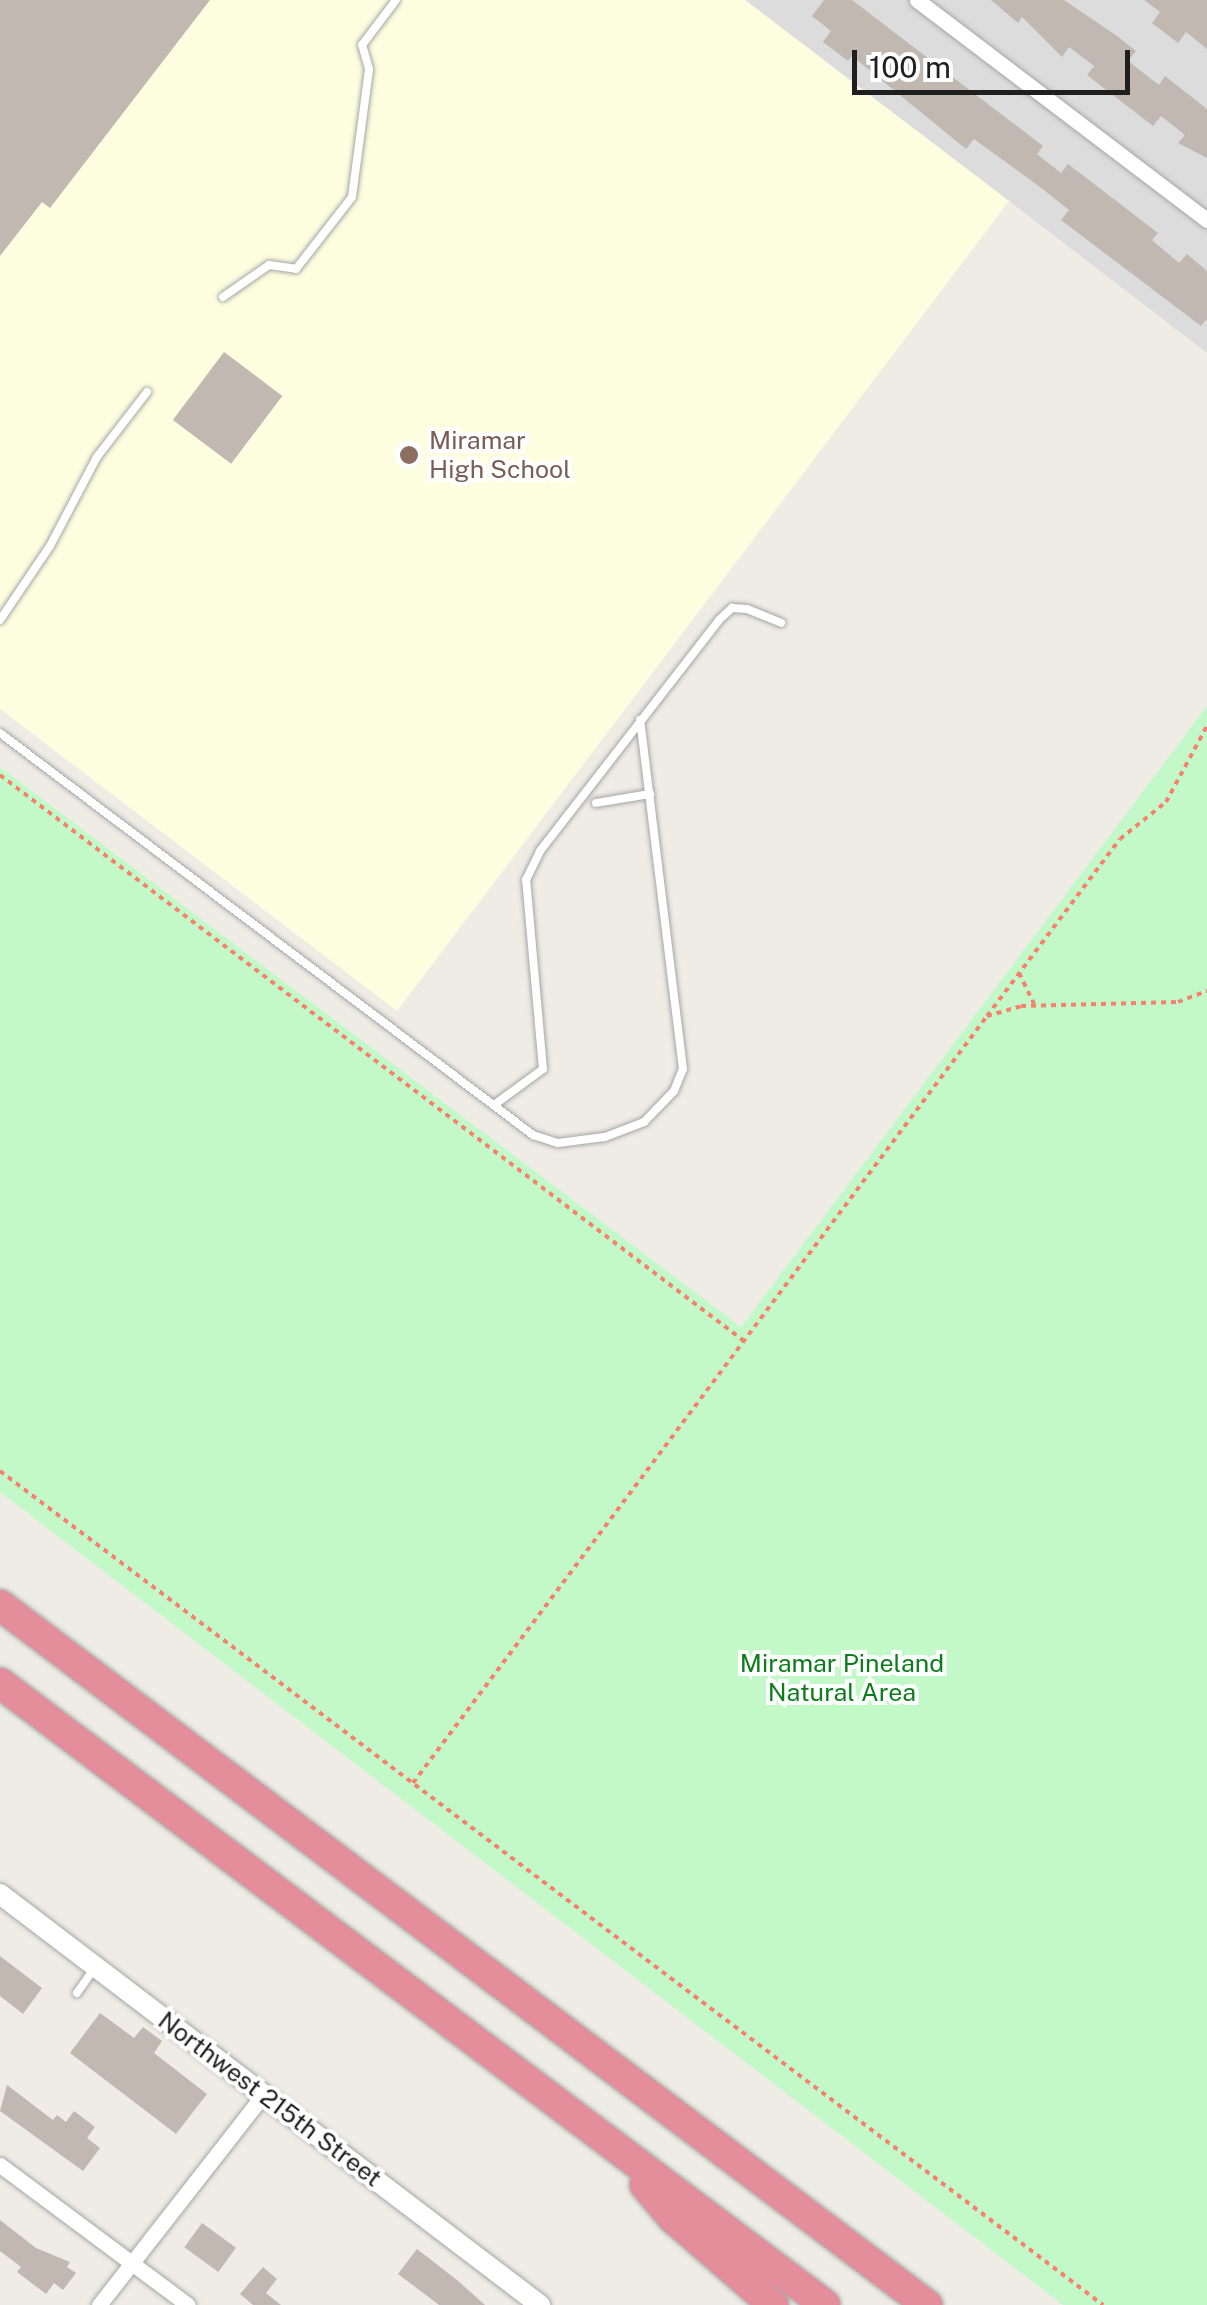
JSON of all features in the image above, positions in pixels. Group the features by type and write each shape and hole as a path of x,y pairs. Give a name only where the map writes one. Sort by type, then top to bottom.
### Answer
{"highway":[{"path":"0,1605 927,2305"},
{"path":"0,1682 825,2305"},
{"path":"612,2144 673,2218 773,2305"}],"street":[{"path":"918,0 1207,220"},
{"name":"Northwest 215th Street","path":"1,1898 540,2305"},
{"path":"99,2305 264,2095"},
{"path":"0,2165 188,2305"}],"lane":[{"path":"223,298 269,265 296,269 352,197 369,68 362,45 396,0"},
{"path":"0,620 42,559 87,472 147,392"},
{"path":"494,1105 543,1069 526,880 540,851 732,608 780,624"},
{"path":"0,733 533,1134 558,1142 605,1137 644,1122 674,1091 684,1048 640,720"},
{"path":"596,804 650,794"},
{"path":"78,1993 95,1966"}],"path":[{"path":"414,1783 1120,839 1166,802 1207,726"},
{"path":"0,775 744,1341"},
{"path":"1019,973 1036,1006"},
{"path":"987,1016 1036,1006 1178,1002 1207,991"},
{"path":"0,1470 1102,2305"}],"shaded area":[{"name":"Miramar High School","path":"0,0 745,0 1009,201 397,1011 0,709"},
{"path":"745,0 1207,0 1207,353 1009,201"}],"green space":[{"name":"Miramar Pineland Natural Area","path":"1207,706 1207,2305 1063,2305 0,1492 0,767 741,1327"}],"building":[{"path":"0,0 210,0 50,208 42,202 0,256"},
{"path":"824,0 852,0 1043,146 1037,154 1061,173 1068,164 1158,233 1152,240 1179,263 1187,254 1207,271 1207,319 1201,326 1061,220 1069,210 974,139 966,149 852,56 848,61 823,42 831,31 812,16"},
{"path":"991,0 1064,0 1117,36 1136,51 1128,61 1159,85 1165,76 1207,109 1207,158 1178,143 1185,135 1161,116 1153,126 1087,75 1094,66 1069,47 1062,57 1022,17 1018,23"},
{"path":"1144,0 1207,0 1207,49 1186,32 1178,43 1152,23 1160,12"},
{"path":"224,352 282,396 231,464 173,420"},
{"path":"0,1956 42,1988 23,2014 0,1996"},
{"path":"100,2013 134,2038 143,2027 162,2041 154,2053 207,2094 176,2134 70,2053"},
{"path":"7,2085 53,2120 57,2115 66,2122 74,2111 95,2127 87,2138 100,2148 83,2171 0,2111"},
{"path":"0,2220 36,2248 70,2262 67,2267 76,2273 63,2290 54,2283 46,2294 17,2272 21,2267 0,2251"},
{"path":"202,2223 236,2248 218,2272 184,2247"},
{"path":"417,2249 485,2305 439,2305 398,2274"},
{"path":"263,2267 277,2279 266,2293 281,2305 253,2305 240,2294"}],"place":[{"name":"Miramar High School","path":"409,455"}]}
